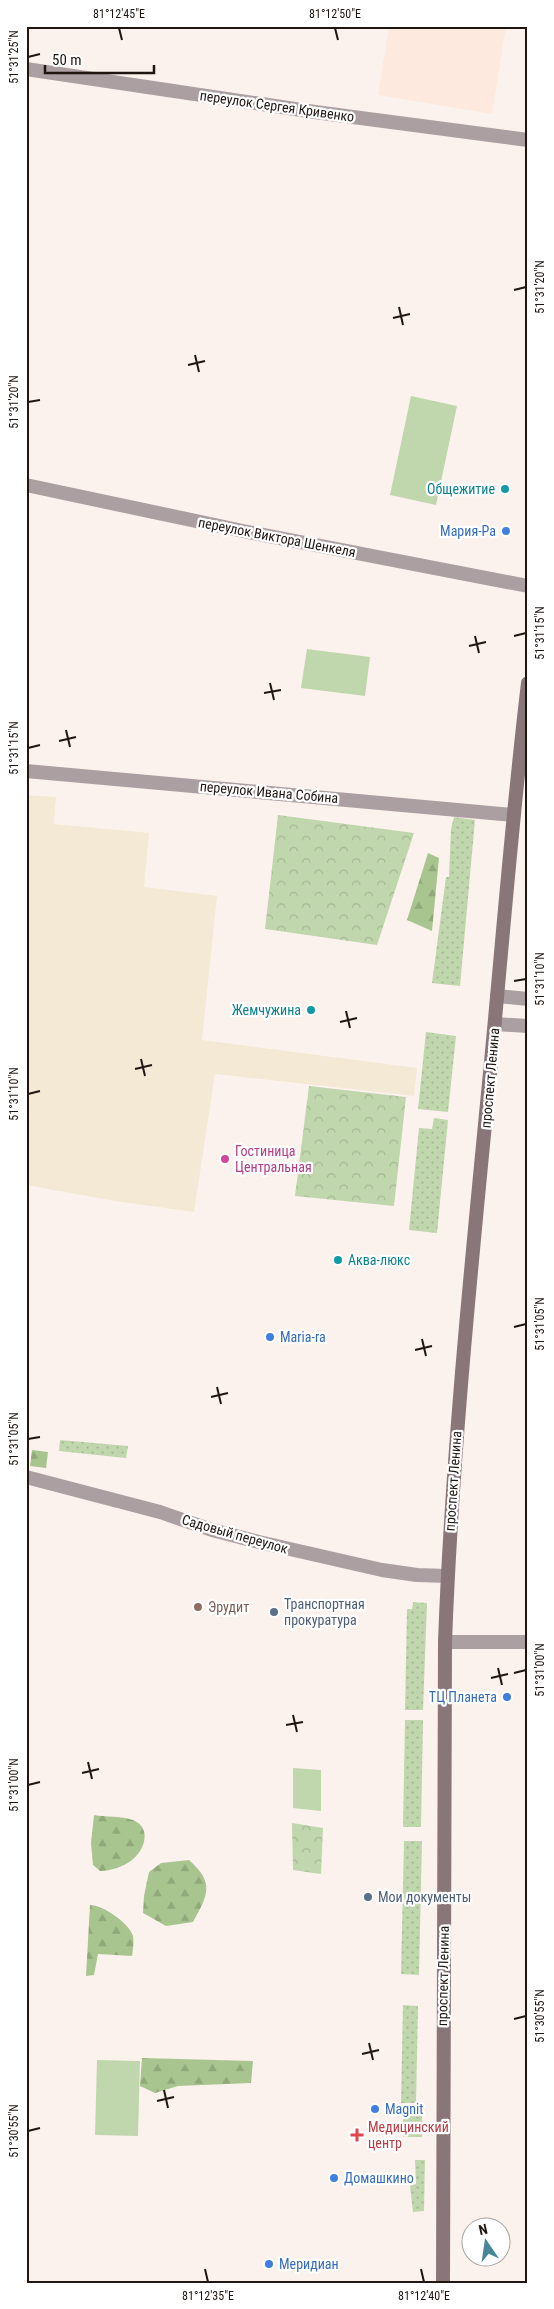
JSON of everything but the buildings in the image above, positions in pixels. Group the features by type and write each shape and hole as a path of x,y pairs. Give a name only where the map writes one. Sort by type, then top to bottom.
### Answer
{"main road":[{"name":"проспект Ленина","path":"442,2283 445,1642 447,1576 456,1430 498,996 512,815 528,683"}],"street":[{"name":"переулок Сергея Кривенко","path":"26,69 315,112 528,140"},
{"name":"переулок Виктора Шенкеля","path":"26,485 243,531 528,586"},
{"name":"переулок Ивана Собина","path":"26,771 512,815"},
{"path":"498,996 528,999"},
{"path":"495,1024 528,1026"},
{"name":"Садовый переулок","path":"26,1477 160,1512 212,1530 259,1542 382,1570 417,1575 447,1576"},
{"path":"445,1642 528,1642"}],"shaded area":[{"path":"389,26 506,26 492,114 378,95"},
{"path":"26,795 56,797 54,824 149,833 144,887 217,896 202,1040 417,1068 414,1096 215,1074 194,1212 115,1201 26,1185"}],"green space":[{"path":"411,396 457,406 436,505 390,495"},
{"path":"307,649 370,657 365,696 301,688"},
{"path":"278,815 414,833 377,945 265,929"},
{"path":"454,817 475,820 460,986 432,983 446,877 449,877 451,829"},
{"path":"428,853 439,858 432,931 407,920"},
{"path":"426,1032 456,1036 448,1112 418,1109"},
{"path":"309,1086 406,1097 394,1206 295,1196"},
{"path":"434,1118 448,1120 437,1233 409,1230 419,1128 432,1129"},
{"path":"60,1440 128,1446 126,1458 59,1451"},
{"path":"32,1450 48,1452 46,1468 30,1466"},
{"path":"413,1602 427,1603 423,1710 405,1710 407,1609 412,1609"},
{"path":"405,1720 423,1720 421,1827 403,1827"},
{"path":"293,1768 321,1770 321,1811 293,1808"},
{"path":"94,1815 129,1819 139,1824 143,1828 144,1839 137,1856 125,1865 108,1870 100,1871 93,1865 91,1843"},
{"path":"292,1823 323,1828 321,1874 293,1870"},
{"path":"404,1841 422,1841 419,1975 401,1974"},
{"path":"189,1860 203,1876 206,1883 205,1897 193,1922 166,1926 143,1913 149,1872 161,1863"},
{"path":"90,1905 102,1908 121,1920 131,1931 133,1946 132,1956 98,1954 94,1975 86,1976"},
{"path":"403,2005 418,2006 416,2103 401,2103"},
{"path":"142,2058 253,2061 251,2083 178,2086 155,2093 140,2086"},
{"path":"97,2060 140,2061 138,2136 95,2135"},
{"path":"422,2109 422,2137 403,2137 403,2110"},
{"path":"415,2160 425,2160 424,2211 413,2212 410,2186 416,2184"}],"place":[{"name":"Общежитие","path":"505,489"},
{"name":"Мария-Ра","path":"506,531"},
{"name":"Жемчужина","path":"311,1010"},
{"name":"Гостиница Центральная","path":"225,1159"},
{"name":"Аква-люкс","path":"338,1260"},
{"name":"Maria-ra","path":"270,1337"},
{"name":"Эрудит","path":"198,1607"},
{"name":"Транспортная прокуратура","path":"274,1612"},
{"name":"ТЦ Планета","path":"507,1697"},
{"name":"Мои документы","path":"368,1897"},
{"name":"Magnit","path":"375,2109"},
{"name":"Медицинский центр","path":"357,2135"},
{"name":"Домашкино","path":"334,2178"},
{"name":"Меридиан","path":"269,2264"}]}
